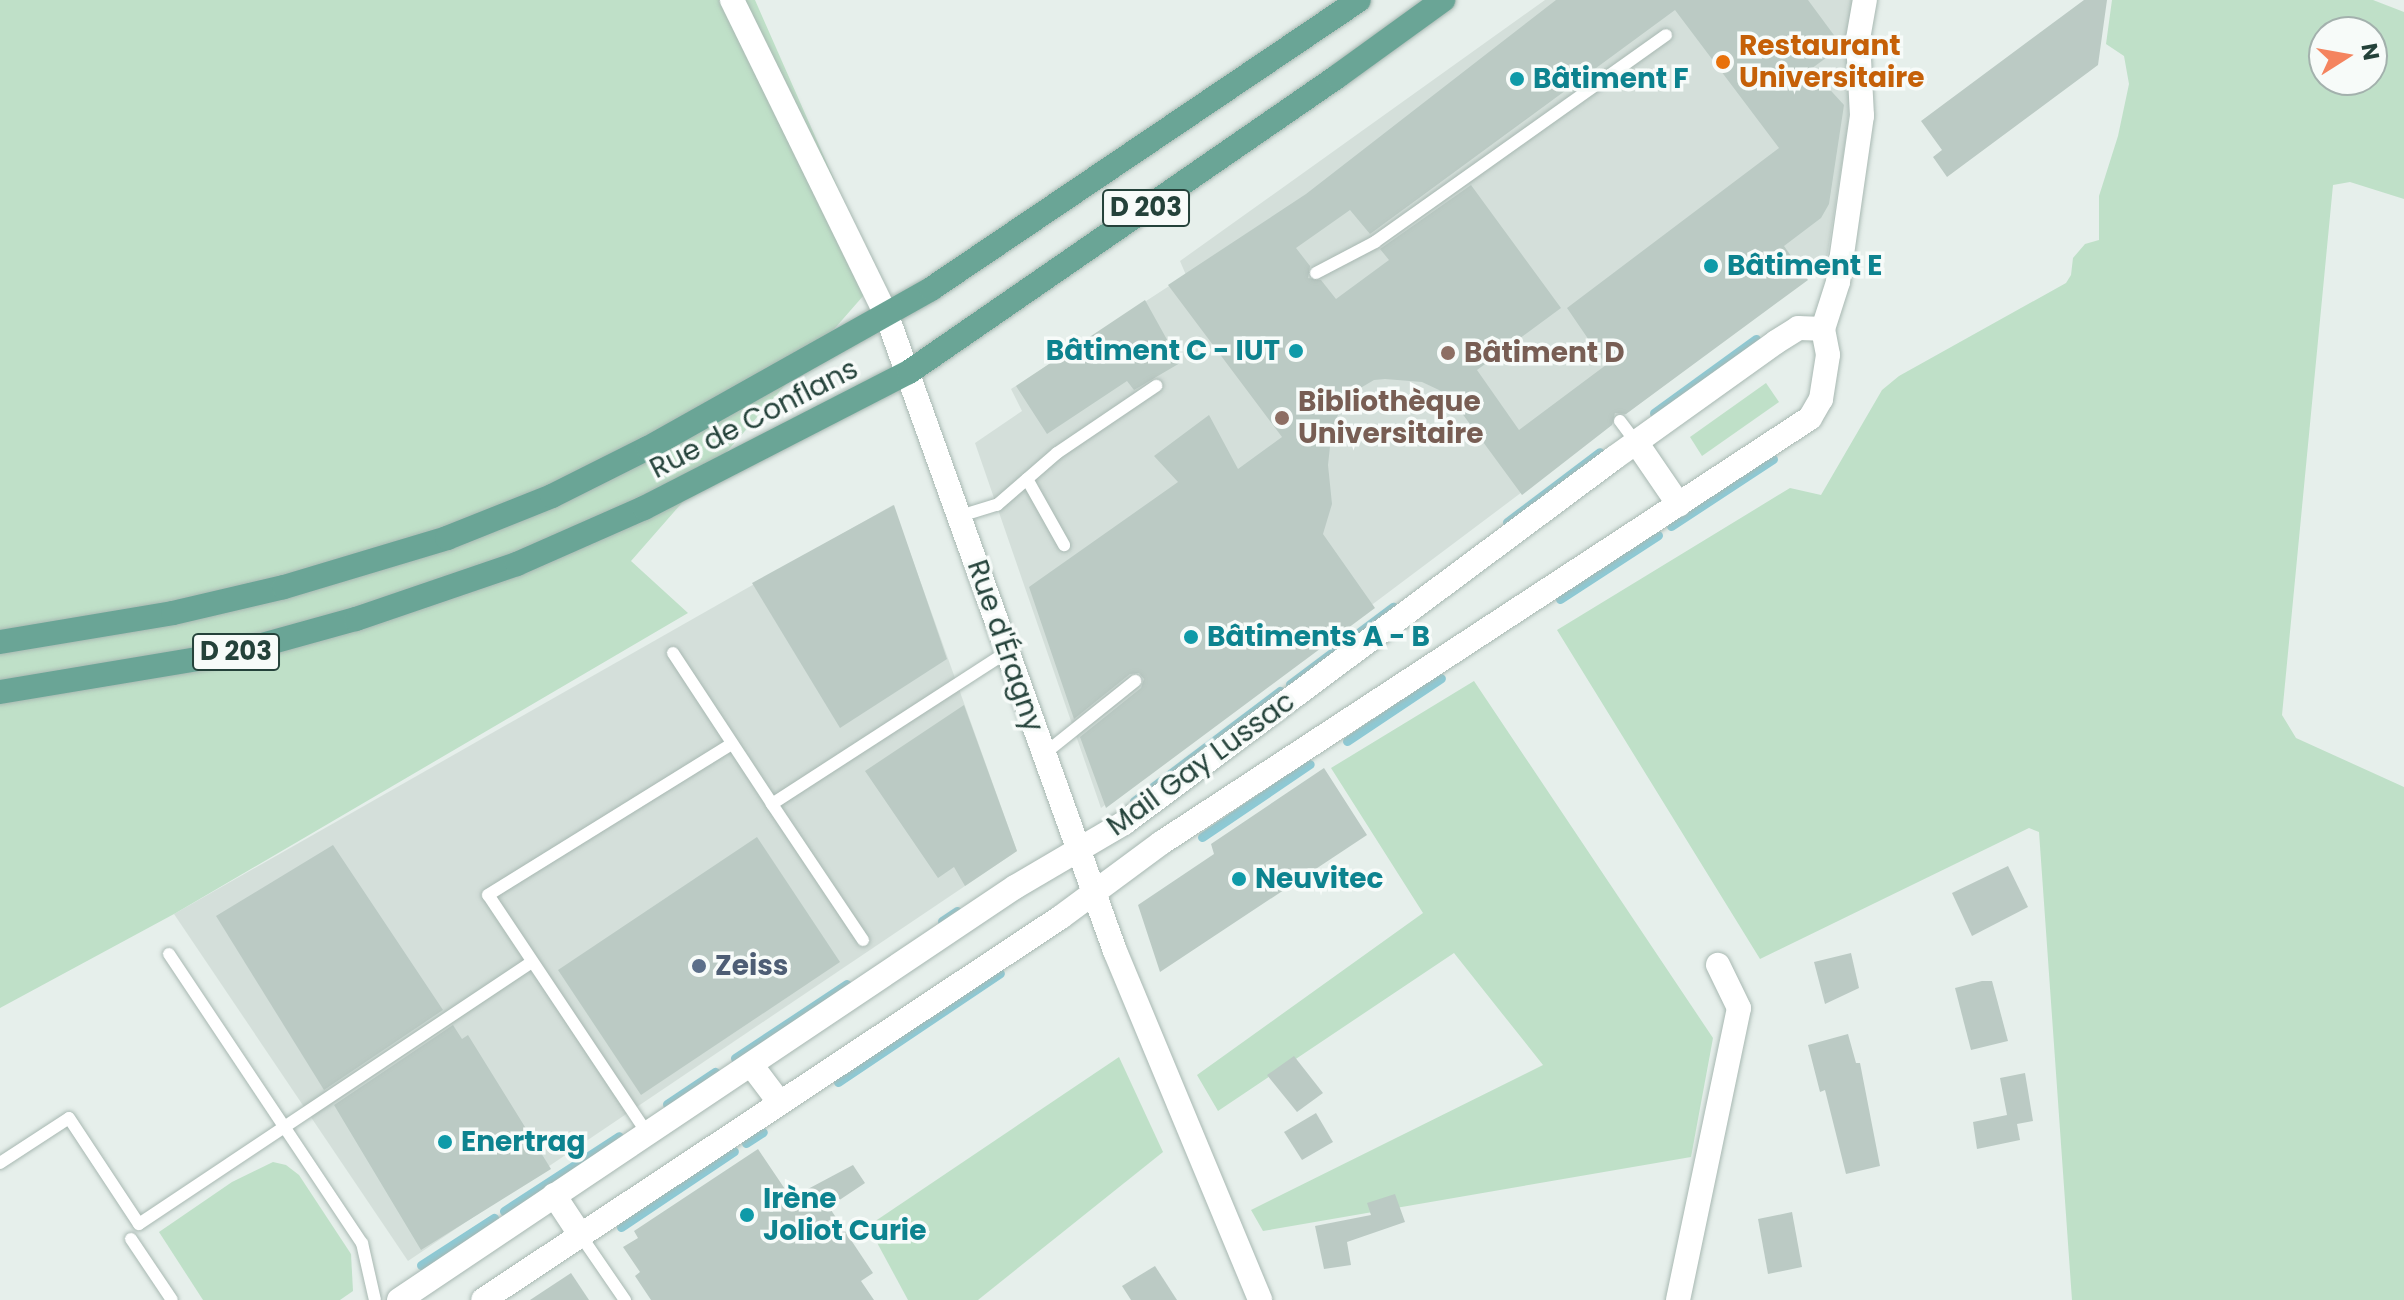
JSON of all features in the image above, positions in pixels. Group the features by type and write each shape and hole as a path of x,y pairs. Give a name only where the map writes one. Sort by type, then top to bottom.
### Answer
{"main road":[{"name":"Rue de Conflans","path":"0,642 63,634 228,602 338,573 447,538 600,473 887,316 1060,204 1359,0"},
{"name":"Rue de Conflans","path":"0,692 233,653 452,589 644,508 909,372 1443,0"}],"street":[{"name":"Rue d'Éragny","path":"732,0 887,316 1115,951 1260,1300"},
{"path":"1823,329 1838,282 1862,116 1858,39 1865,0"},
{"name":"Mail Gay Lussac","path":"399,1300 1078,848 1139,812 1636,442 1798,328 1823,329 1828,355 1821,399 1810,418 1161,843 1094,892 483,1300"},
{"path":"1636,442 1679,505"},
{"path":"1678,1300 1739,1008 1718,965"},
{"path":"752,1066 780,1103"},
{"path":"554,1195 581,1236"}],"lane":[{"path":"1316,273 1375,242 1666,35"},
{"path":"960,516 997,505 1057,453 1156,386"},
{"path":"1620,421 1636,442"},
{"path":"1027,479 1064,545"},
{"path":"772,804 1007,652"},
{"path":"673,653 863,940"},
{"path":"1044,754 1135,681"},
{"path":"647,1133 488,895 732,744"},
{"path":"169,954 362,1243 375,1300"},
{"path":"0,1163 69,1118 139,1224 532,962"},
{"path":"581,1236 625,1300"},
{"path":"131,1239 172,1300"}],"shaded area":[{"path":"1545,0 1853,0 1848,125 1826,264 1101,808 975,443 1022,411 1011,389 1186,275 1180,261"},
{"path":"893,505 1017,851 408,1261 174,914"}],"green space":[{"path":"0,0 755,0 878,279 631,561 688,613 174,914 0,1008"},
{"path":"2112,0 2373,0 2404,12 2404,199 2350,182 2333,185 2282,715 2296,738 2404,787 2404,1300 2072,1300 2039,832 2029,828 1760,959 1557,630 1790,488 1821,495 1882,390 1899,376 2066,283 2071,275 2073,258 2085,244 2099,240 2099,196 2118,136 2129,84 2124,56 2106,44"},
{"path":"1766,383 1779,402 1702,456 1690,437"},
{"path":"1474,681 1713,1038 1691,1157 1263,1231 1251,1210 1543,1065 1454,953 1218,1111 1197,1075 1423,913 1331,768"},
{"path":"1119,1057 1163,1152 978,1300 908,1300 868,1226"},
{"path":"273,1162 286,1165 299,1175 351,1254 353,1291 340,1300 203,1300 159,1232 232,1182"}],"building":[{"path":"1556,0 1808,0 1842,46 1811,69 1844,105 1829,204 1821,218 1784,246 1808,280 1626,414 1615,413 1612,425 1522,495 1453,401 1439,390 1422,382 1385,379 1374,380 1357,390 1343,404 1332,428 1328,465 1332,504 1323,534 1375,608 1106,808 1080,737 1141,688 1144,679 1139,673 1130,674 1074,719 1029,587 1178,482 1154,456 1209,415 1238,469 1282,437 1168,285 1306,194","holes":["1675,10 1779,148 1567,308 1606,365 1519,430 1477,370 1561,308 1471,185 1380,249 1389,260 1336,299 1321,280 1308,278 1310,266 1296,248 1350,210 1370,234"]},
{"path":"2084,0 2107,0 2098,65 1947,177 1933,157 1942,150 1921,121"},
{"path":"1145,300 1180,363 1134,390 1127,381 1047,434 1016,386"},
{"path":"894,505 947,659 840,728 752,583"},
{"path":"964,705 1017,851 965,886 954,867 938,878 865,771"},
{"name":"Neuvitec","path":"1324,768 1367,835 1160,972 1138,905 1214,854 1211,844"},
{"name":"Zeiss","path":"757,837 840,962 641,1095 558,970"},
{"path":"333,845 443,1010 324,1090 216,916"},
{"path":"2008,866 2028,907 1972,936 1952,893"},
{"path":"1851,953 1859,988 1825,1004 1814,962"},
{"path":"1992,981 2008,1041 1971,1050 1955,988"},
{"name":"Enertrag","path":"453,1025 462,1039 468,1035 551,1169 421,1250 334,1105"},
{"path":"1848,1034 1856,1063 1860,1063 1880,1166 1846,1174 1825,1090 1820,1092 1808,1045"},
{"path":"1294,1056 1323,1093 1297,1112 1267,1075"},
{"path":"2025,1073 2033,1121 2017,1124 2020,1140 1977,1149 1973,1122 2007,1115 2000,1078"},
{"path":"1316,1113 1333,1142 1302,1160 1284,1132"},
{"name":"Irène Joliot Curie","path":"758,1149 791,1198 853,1165 865,1183 829,1207 873,1273 861,1281 874,1300 651,1300 635,1276 640,1272 623,1247 638,1238 634,1231"},
{"path":"1395,1194 1405,1222 1347,1242 1351,1265 1324,1269 1315,1226 1371,1215 1367,1203"},
{"path":"1792,1212 1802,1267 1768,1274 1758,1219"},
{"path":"1155,1266 1177,1300 1131,1300 1122,1286"},
{"path":"571,1273 589,1300 530,1300"}],"waterway":[{"path":"1654,413 1756,339"},
{"path":"1507,522 1600,452"},
{"path":"1671,526 1773,459"},
{"path":"1560,599 1658,535"},
{"path":"1290,684 1393,607"},
{"path":"1347,741 1441,678"},
{"path":"1134,801 1280,691"},
{"path":"1202,837 1310,764"},
{"path":"942,921 957,911"},
{"path":"838,1082 1000,973"},
{"path":"735,1058 847,984"},
{"path":"667,1104 715,1072"},
{"path":"746,1143 763,1132"},
{"path":"504,1211 619,1136"},
{"path":"621,1227 734,1151"},
{"path":"421,1265 494,1218"}],"place":[{"name":"Restaurant Universitaire","path":"1723,62"},
{"name":"Bâtiment F","path":"1517,79"},
{"name":"Bâtiment E","path":"1711,266"},
{"name":"Bâtiment C - IUT","path":"1296,351"},
{"name":"Bâtiment D","path":"1448,353"},
{"name":"Bibliothèque Universitaire","path":"1282,418"},
{"name":"Bâtiments A - B","path":"1191,637"},
{"name":"Neuvitec","path":"1239,879"},
{"name":"Zeiss","path":"699,966"},
{"name":"Enertrag","path":"445,1142"},
{"name":"Irène Joliot Curie","path":"747,1215"}]}
